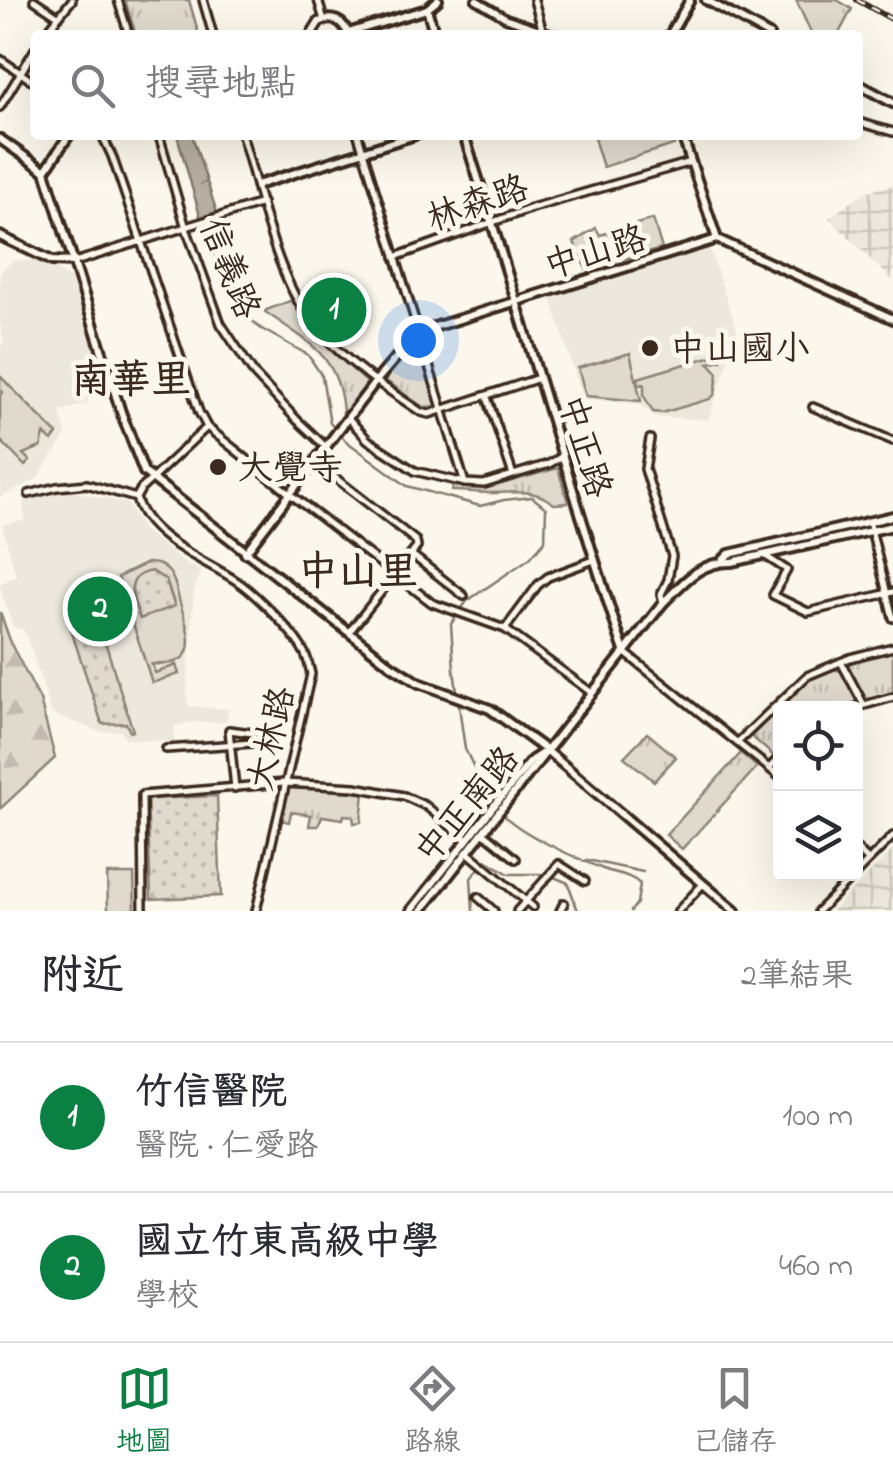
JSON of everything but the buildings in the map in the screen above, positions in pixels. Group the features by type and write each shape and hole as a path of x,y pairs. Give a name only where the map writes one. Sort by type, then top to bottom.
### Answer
{"street":[{"path":"34,0 58,16"},
{"path":"48,30 72,0"},
{"path":"118,0 127,30"},
{"path":"203,0 212,30"},
{"path":"318,0 324,20"},
{"path":"361,30 427,9 438,0"},
{"path":"476,0 536,30"},
{"path":"534,0 543,30"},
{"path":"673,30 690,0"},
{"path":"706,0 760,30"},
{"path":"427,9 433,30"},
{"path":"313,30 330,19 342,23 346,30"},
{"path":"0,107 30,57"},
{"path":"0,59 30,79"},
{"path":"863,87 893,103"},
{"path":"863,123 893,132"},
{"path":"0,139 45,172 121,412 144,472 402,672 418,683 490,710 546,750 736,911"},
{"path":"45,172 67,140"},
{"path":"104,140 207,426 432,603 504,629 592,693"},
{"name":"信義路","path":"160,140 186,228 221,324 255,375 326,447"},
{"path":"243,140 282,267 298,301 315,328 376,382 429,414 539,378"},
{"path":"359,140 465,483"},
{"path":"257,186 400,140"},
{"name":"中正路","path":"466,140 624,652"},
{"path":"684,140 717,240 893,318"},
{"name":"林森路","path":"395,258 580,193 691,162"},
{"path":"0,236 52,261 75,262 262,203"},
{"name":"中山路","path":"418,332 717,240"},
{"path":"245,553 418,332"},
{"path":"487,396 513,475"},
{"path":"813,406 893,442"},
{"path":"346,422 415,471 465,483 484,484 563,456"},
{"path":"29,494 87,484 136,498 151,478 207,426"},
{"path":"650,438 645,469 672,556 661,594 663,604"},
{"path":"315,462 416,541 412,555 350,631"},
{"path":"549,464 566,466"},
{"name":"大林路","path":"136,498 144,516 168,539 239,583 305,653 311,674 256,911"},
{"path":"546,750 663,604 693,573 721,562 730,554 893,516"},
{"path":"869,521 890,593 893,618"},
{"path":"721,562 893,526"},
{"path":"412,555 464,596"},
{"path":"764,555 787,570 772,595 808,612 890,593"},
{"path":"504,629 548,577 594,560"},
{"path":"738,742 807,676 893,647"},
{"path":"624,652 773,771"},
{"path":"841,662 864,704 893,697"},
{"path":"166,749 230,745 268,742 268,735 229,730 230,745 235,788"},
{"name":"中正南路","path":"411,911 532,760 546,750"},
{"path":"770,768 773,765"},
{"path":"143,911 142,795 284,783 342,786 404,796 426,806 470,842"},
{"name":"中正南路","path":"420,911 498,807"},
{"path":"483,832 516,858"},
{"path":"863,865 893,836"},
{"path":"467,852 532,908"},
{"path":"863,855 868,860"},
{"path":"518,911 559,864 585,881"},
{"path":"818,911 847,881"},
{"path":"678,911 704,883"},
{"path":"478,897 494,911"},
{"path":"560,911 564,903"}],"shaded area":[{"path":"893,185 893,281 829,218 865,192"},
{"name":"中山國小","path":"709,247 738,333 708,420 657,417 639,404 583,399 549,293"},
{"path":"40,260 74,280 99,353 87,404 60,411 66,435 37,479 0,497 0,347 4,343 0,273 12,261"},
{"path":"70,491 127,503 143,530 191,567 202,570 194,590 187,694 189,706 229,709 226,722 174,726 175,742 126,739 121,731 101,732 52,714 25,631 13,627 0,587 16,575 2,525 25,520 23,501"},
{"path":"893,850 893,911 832,911 863,881"}],"green space":[{"path":"125,0 189,0 198,30 134,30"},
{"path":"796,0 837,0 852,9 841,30 810,30"},
{"path":"595,140 672,140 674,145 603,167"},
{"path":"653,219 662,249 586,269 574,242 596,228 600,235"},
{"path":"292,300 327,345 369,384 343,414 336,377 319,352 264,311"},
{"path":"416,342 438,406 423,407 385,380"},
{"path":"630,353 641,401 586,396 578,368"},
{"path":"719,354 721,360 709,363 718,373 715,394 710,399 653,412 644,396 644,384 639,385 638,378"},
{"path":"0,376 57,434 52,441 44,434 41,447 23,454 30,461 25,466 0,440"},
{"path":"558,468 568,503 554,504 525,492 452,491 453,485 487,488"},
{"path":"147,563 161,566 171,575 187,627 188,647 179,660 152,664 155,673 176,665 179,674 152,683 118,577","holes":["152,571 166,580 175,606 140,619 132,589 136,578"]},
{"path":"152,571 166,580 175,607 140,619 133,583"},
{"path":"0,612 12,646 40,700 55,758 0,809"},
{"path":"97,616 133,731 130,732 126,723 102,724 69,624"},
{"path":"893,650 893,695 867,702 844,662"},
{"path":"833,669 841,671 855,701 786,701 809,679"},
{"path":"773,713 773,755 750,735"},
{"path":"647,733 676,757 654,781 624,757"},
{"path":"741,753 757,767 682,849 666,835"},
{"path":"287,786 364,793 361,822 354,823 353,816 322,816 318,826 309,826 311,815 291,812 289,822 281,820"},
{"path":"217,796 221,896 151,899 147,799"},
{"path":"107,874 134,874 135,911 108,911"}],"water":[{"path":"178,140 194,140 217,213 201,219"}],"waterway":[{"path":"204,224 239,309 260,328 308,355 322,376 330,423 346,441 407,486 480,506 532,497 546,508 545,541 530,558 467,601 451,624 465,749 494,802"},
{"path":"502,813 549,845 640,884 637,903 631,911"},
{"path":"473,911 471,878 486,860 509,874 547,874 568,883 578,911"},
{"path":"587,860 643,872"}],"railway":[{"path":"857,0 893,20"}],"place":[{"name":"竹信醫院","path":"334,310"},
{"name":"中山國小","path":"650,348"},
{"name":"大覺寺","path":"218,467"},
{"name":"國立竹東高級中學","path":"100,609"}],"district":[{"name":"南華里","path":"131,378"},
{"name":"中山里","path":"358,570"}]}
